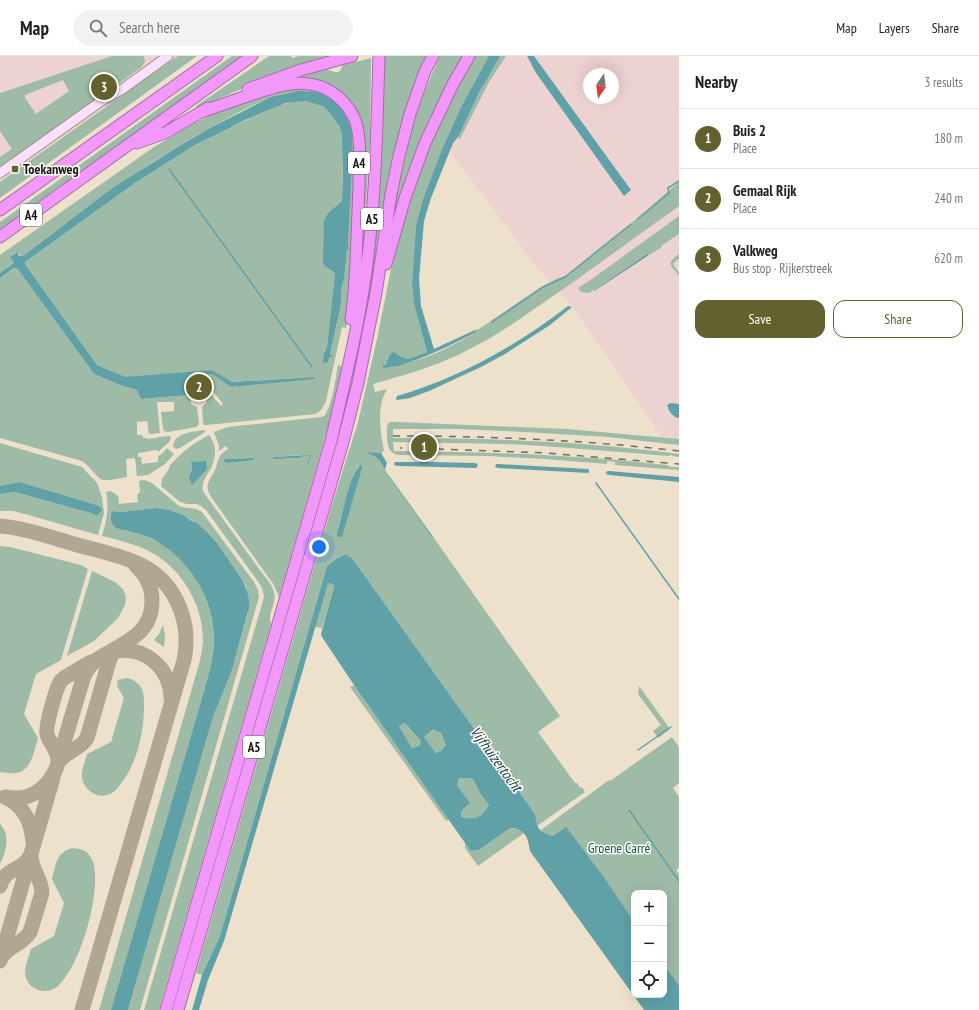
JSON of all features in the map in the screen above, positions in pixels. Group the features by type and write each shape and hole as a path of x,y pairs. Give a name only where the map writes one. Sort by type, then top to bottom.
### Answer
{"highway":[{"name":"A4","path":"0,238 252,56"},
{"name":"A4","path":"122,149 165,133 219,102 267,81 352,56"},
{"name":"A5","path":"178,1010 358,383 376,292 391,194 399,156 410,114 433,56"},
{"name":"A5","path":"376,292 388,261 405,198 425,143 453,84 469,56"},
{"name":"A4","path":"0,210 215,57"},
{"name":"A5","path":"166,1010 331,441 356,335 364,287 373,203 379,57"},
{"name":"A4","path":"201,112 273,88 301,83 315,85 336,95 346,105 354,119 358,135 359,148 358,213 355,282 346,359 346,379"}],"street":[{"path":"0,173 158,56"},
{"path":"0,169 100,102 124,88 168,56"}],"shaded area":[{"path":"0,56 186,56 0,189"},
{"path":"496,56 679,56 679,442 664,440 572,306 536,266 446,146"}],"green space":[{"path":"112,56 143,56 145,61 140,68 59,127 0,166 0,157 12,149 0,131 0,93","holes":["63,80 69,91 36,114 25,98 25,95"]},
{"path":"178,56 197,56 0,198 0,182"},
{"path":"232,56 242,56 0,229 0,222"},
{"path":"269,56 292,56 292,58 298,56 340,56 264,79 197,109 196,106"},
{"path":"384,56 427,56 375,263 362,339 359,338"},
{"path":"440,56 467,56 392,232 397,192 404,157 426,89"},
{"path":"474,56 489,56 462,105 442,149 423,199 416,225 412,283 414,304 427,352 408,359 398,354 388,356 386,365 388,368 411,362 450,347 476,332 475,330 479,329 541,287 567,275 620,233 679,182 679,206 514,323 487,340 458,355 411,373 373,384 375,392 387,389 383,396 380,413 384,451 381,453 367,452 376,457 381,463 391,480 560,716 538,732 575,783 577,783 580,788 582,787 585,792 537,826 535,814 352,558 346,554 327,566 220,936 202,975 196,973 332,505 358,422 394,254 405,215 427,153 447,107","holes":["358,466 362,469 342,536 337,532 351,484"]},
{"path":"500,56 506,56 489,82 460,139 458,137 483,86"},
{"path":"371,58 370,140 365,218 358,283 361,148 348,104 297,81 296,77 326,69 339,72 343,65"},
{"path":"315,87 345,106 357,135 350,307 346,328 342,327 326,401 319,412 315,414 204,425 202,407 207,402 206,395 208,394 208,391 221,406 223,404 208,385 208,380 205,380 204,374 212,374 231,387 314,377 231,382 212,370 125,378 97,365 25,262 135,183 195,145 224,130 278,106 289,103 307,101 318,103 329,111 309,91 284,94 262,101 193,137 118,185 23,256 16,252 10,257 14,263 0,273 0,255 154,147 193,124 224,109 274,90","holes":["329,111 351,133 349,248 347,250 341,304 330,354 332,355 329,357 324,352 327,348 335,273 326,267 328,213 342,201 343,158 342,134"]},
{"path":"679,216 679,234 661,246 662,247 649,255 647,254 589,293 581,292 578,288 589,281"},
{"path":"679,254 679,259 673,264 679,273 679,276 672,267 671,262"},
{"path":"16,267 94,374 120,385 137,390 141,399 190,395 191,404 197,407 199,424 196,427 168,432 164,431 161,412 174,411 174,402 157,402 160,433 149,434 147,421 137,422 137,435 142,435 143,438 171,437 170,441 158,452 157,450 138,453 138,457 141,457 142,464 158,462 158,456 167,448 174,454 165,464 148,475 137,476 135,458 126,459 127,477 104,480 99,478 82,461 0,438 0,278"},
{"path":"338,365 343,367 331,417 279,597 274,585 209,493 209,480 216,468 221,454 228,449 226,446 219,451 219,446 214,432 228,427 324,416 330,404 334,390","holes":["303,455 298,458 275,459 272,457","254,458 254,460 228,463 224,459"]},
{"path":"393,422 567,429 679,439 679,445 608,437 459,429 393,429 393,438 572,443 679,454 679,457 672,455 668,456 528,445 393,442 394,451 526,454 608,459 667,465 671,467 679,467 679,470 615,465 615,462 607,461 607,464 489,456 398,455 394,454 388,447 387,440 387,425"},
{"path":"205,430 205,432 180,448 176,449 173,446 174,441 181,435"},
{"path":"209,435 212,440 215,448 215,456 212,466 203,482 204,493 271,585 275,597 270,615 271,624 159,1010 144,1010 264,597 259,583 206,510 197,504 180,502 161,486 162,479 170,465 195,443","holes":["191,462 207,469 190,475 192,469"]},
{"path":"0,443 82,467 97,483 102,497 104,513 98,535 13,511 0,511 0,494 15,492 98,515 102,511 19,482 0,486"},
{"path":"144,480 152,483 179,506 197,509 202,512 254,582 258,590 259,597 140,1010 128,1010 213,717 232,670 248,613 246,586 217,543 197,523 170,510 155,508 121,512 113,511 111,513 110,516 115,527 156,541 179,558 189,569 198,582 210,610 213,625 214,645 213,656 206,684 111,1010 99,1010 199,664 203,643 200,615 195,602 189,590 172,567 149,551 126,542 102,536 107,514 106,492 111,491 118,496 119,504 138,502 137,495 140,492 139,481"},
{"path":"0,546 10,547 81,565 88,569 61,660 36,674 24,714 38,738 34,754 29,764 21,771 14,773 0,772"},
{"path":"92,571 115,582 123,589 126,597 125,605 118,618 94,641 67,656"},
{"path":"328,583 332,583 334,587 322,628 315,627"},
{"path":"163,625 165,636 164,647 154,640 159,634"},
{"path":"126,678 136,682 141,687 143,693 144,716 141,737 135,759 125,778 112,793 105,796 96,795 89,790 83,782 83,766 87,754 111,742 124,698 117,686 118,680"},
{"path":"354,685 449,819 446,821 350,687"},
{"path":"639,686 670,729 658,738 653,731 661,725 638,694"},
{"path":"405,723 421,741 419,746 412,748 399,726"},
{"path":"433,728 441,733 446,745 442,750 436,753 424,737"},
{"name":"Groene Carré","path":"672,737 679,747 679,783 673,788 679,797 679,867 676,870 679,874 679,988 667,971 667,890 631,890 631,921 552,836 545,834 541,830 609,780 610,781"},
{"path":"459,778 473,779 481,795 489,805 478,818 461,818 462,810 456,786"},
{"path":"0,824 5,833 6,849 0,864"},
{"path":"510,828 524,833 478,866 465,848 465,842 470,850 476,851"},
{"path":"73,848 81,849 86,852 93,863 95,885 90,916 81,948 67,975 54,989 49,991 38,990 29,984 26,979 26,964 31,949 54,936 64,903 52,879 60,856 63,852"}],"water":[{"path":"489,56 500,56 479,93 458,137 453,143 431,198 424,221 419,279 421,306 434,349 475,330 476,332 445,348 421,358 398,366 383,368 383,365 386,365 389,355 394,352 408,359 427,352 414,304 412,283 416,225 423,199 442,149 462,105"},
{"path":"527,56 534,56 631,190 624,196 536,73"},
{"path":"298,91 316,92 330,98 345,114 352,135 349,249 347,250 341,304 330,354 332,357 329,357 328,362 323,363 327,347 335,273 323,263 324,221 328,213 342,201 343,168 342,134 339,126 323,106 306,101 286,103 245,120 195,145 135,183 25,262 25,264 97,365 125,377 212,370 232,382 314,377 314,379 231,387 212,374 189,375 190,395 141,399 137,390 120,385 94,374 17,268 14,268 0,278 0,273 14,263 10,257 17,252 19,256 23,256 114,187 179,146 208,129 271,97"},
{"path":"647,254 649,255 594,291 594,290"},
{"path":"568,306 572,307 550,325 505,354 481,367 429,391 410,398 396,399 397,396 443,380 486,359 528,334"},
{"path":"671,403 679,404 679,418 674,416 670,411 667,405"},
{"path":"366,452 381,453 387,463 385,469 387,473 434,538 391,480 381,463 376,457"},
{"path":"307,455 298,458 275,459 272,457"},
{"path":"254,458 254,460 228,463 225,462 224,459"},
{"path":"206,461 207,469 192,485 189,478 192,469 191,462"},
{"path":"395,462 476,463 478,465 476,468 398,466 394,465"},
{"path":"496,464 588,469 589,472 498,468 495,467"},
{"path":"360,465 362,466 362,469 342,537 340,537 337,536 337,532 346,497 352,480"},
{"path":"607,471 679,477 679,482 609,475 606,474"},
{"path":"19,482 96,505 100,507 102,511 98,515 94,515 15,492 0,494 0,486"},
{"path":"155,508 170,510 183,515 189,520 197,523 206,531 217,543 243,581 249,600 249,608 232,670 213,717 128,1010 111,1010 206,684 212,662 214,645 213,624 205,596 190,571 181,560 158,542 142,535 117,528 111,520 111,513 113,511 121,512"},
{"path":"346,554 352,558 535,814 539,829 553,836 566,827 603,876 631,918 631,992 530,851 527,838 521,831 510,828 479,850 470,850 322,637 321,634 334,587 334,585 328,583 224,941 208,980 199,1010 192,1010 202,975 220,936 327,566","holes":["405,723 421,741 419,746 412,748 399,726","433,729 441,733 446,745 442,750 436,753 424,737","459,778 473,779 481,795 489,805 478,817 461,817 462,810 470,803 457,786"]},
{"path":"667,969 679,986 679,1010 644,1010 635,998 667,998"}],"waterway":[{"path":"169,169 312,367"},
{"path":"638,219 669,193 668,188 679,181"},
{"path":"492,322 543,287 565,277 631,224"},
{"path":"596,483 679,599"},
{"path":"638,750 671,727"},
{"path":"629,810 679,881"}],"taxiway":[{"path":"0,526 37,533 117,556 141,565 153,572 164,582 172,593 179,605 186,632 184,660 82,1010"},
{"path":"6,797 25,797 31,795 46,785 56,769 87,670 98,659 132,639 144,627 148,620 152,601 150,586 143,573 136,566"},
{"path":"58,763 64,756 84,742 87,738 108,665 116,648"},
{"path":"113,652 135,652 145,655 153,661 166,677 171,698"},
{"path":"58,763 56,751 47,734 49,716 56,692 60,682 64,678 91,662"},
{"path":"0,961 53,778"},
{"path":"5,797 22,810 28,821 33,842"},
{"path":"1,958 7,951 23,940 30,932 42,893 42,888 31,860 31,855"},
{"path":"0,886 4,878 22,865 30,856"}],"railway":[{"path":"393,436 536,439 679,451"},
{"path":"437,449 546,453 679,464"}],"place":[{"name":"Valkweg","path":"104,87"},
{"name":"Toekanweg","path":"15,169"},
{"name":"Gemaal Rijk","path":"199,387"},
{"name":"Buis 2","path":"424,447"}],"water label":[{"name":"Vijfhuizertocht","path":"496,759"}]}
